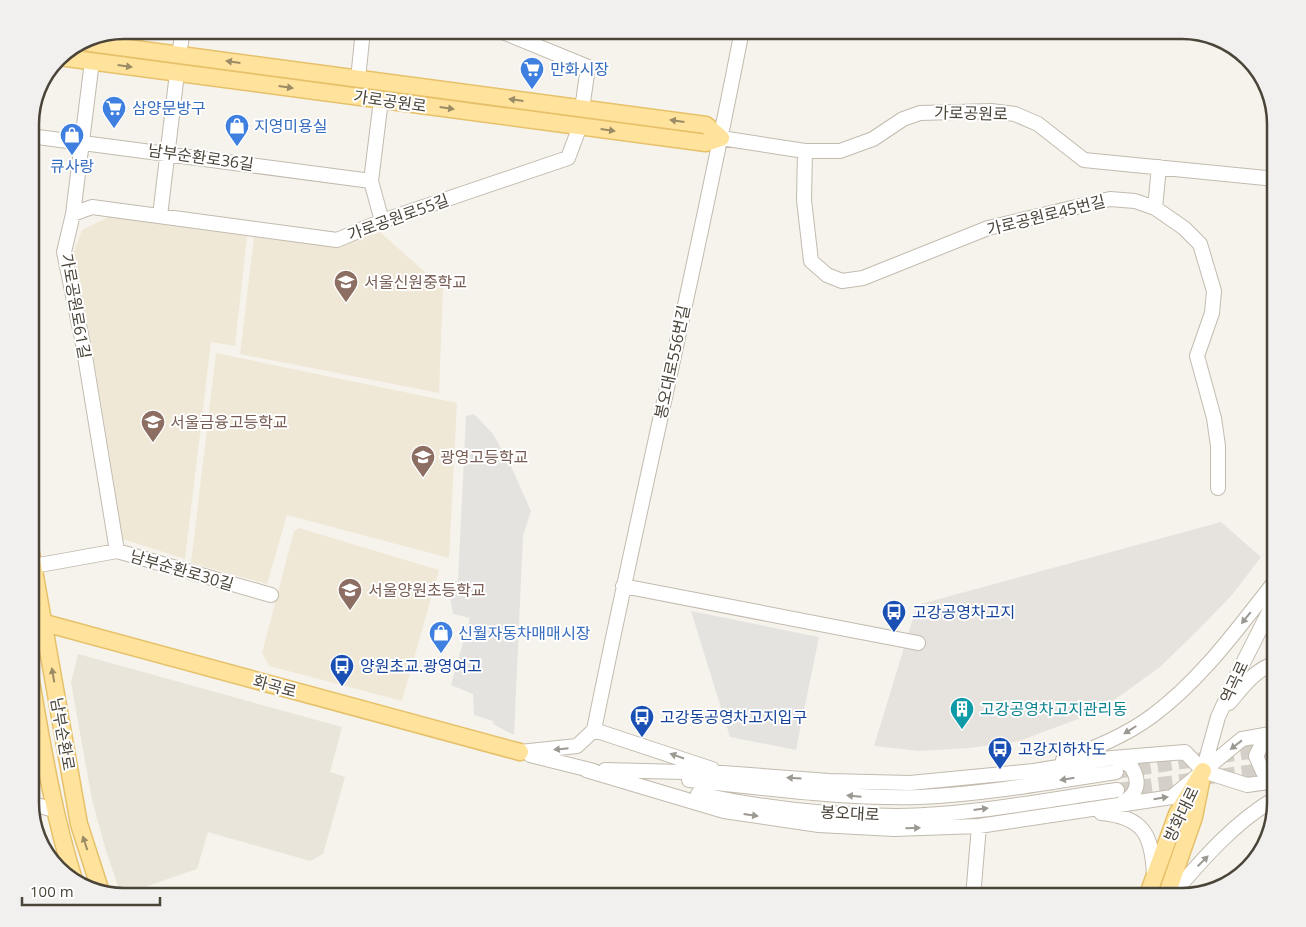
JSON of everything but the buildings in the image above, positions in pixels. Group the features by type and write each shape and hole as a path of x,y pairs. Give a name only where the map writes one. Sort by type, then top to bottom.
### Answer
{"main road":[{"name":"가로공원로","path":"95,44 706,126 721,138"},
{"name":"가로공원로","path":"71,58 706,143 721,138"},
{"name":"화곡로","path":"39,622 520,752"},
{"name":"남부순환로","path":"39,629 62,723 79,824 99,885"},
{"path":"39,679 46,707 51,717 62,723"},
{"name":"남부순환로","path":"39,736 54,810 71,870"},
{"name":"방화대로","path":"1150,888 1177,814 1203,771"},
{"name":"방화대로","path":"1169,888 1194,817 1203,771"}],"street":[{"path":"179,55 182,39"},
{"path":"358,78 362,39"},
{"path":"520,39 588,67 582,109"},
{"name":"봉오대로556번길","path":"594,730 623,586 721,138 740,39"},
{"name":"가로공원로61길","path":"92,61 73,214 64,252 83,344 117,551"},
{"path":"160,216 177,73"},
{"path":"381,100 371,181 382,221"},
{"name":"가로공원로","path":"721,138 805,151 840,152 873,140 903,119 920,113 991,111 1015,114 1038,124 1084,160 1267,178"},
{"name":"가로공원로55길","path":"73,214 92,207 337,240 382,221 568,158 580,126"},
{"name":"남부순환로36길","path":"39,137 167,152 371,181"},
{"name":"가로공원로45번길","path":"805,151 804,200 811,261 827,275 842,281 863,278 890,269 988,228 1110,198 1135,201 1156,208 1184,228 1200,244 1214,290 1212,313 1197,356 1214,418 1218,446 1218,488"},
{"path":"1156,208 1159,167"},
{"name":"남부순환로30길","path":"39,559 117,551 271,595"},
{"path":"623,586 918,643"},
{"path":"1034,771 1095,748 1124,734 1152,716 1208,665 1267,591"},
{"name":"역곡로","path":"1203,771 1218,718 1239,670 1267,616"},
{"path":"1218,718 1252,677 1267,666"},
{"path":"520,752 577,746 594,730 722,773"},
{"path":"586,770 724,810 809,823 894,829 979,826 1172,797 1242,740 1267,735"},
{"path":"1267,738 1259,746 1256,756 1263,772 1267,774"},
{"name":"봉오대로","path":"520,752 586,770 726,800 837,814 899,816 975,810 1116,790"},
{"path":"586,770 722,773 829,781 910,783 1114,765 1184,752 1203,771 1247,785 1267,782"},
{"path":"1114,765 1131,766 1138,781 1136,791 1129,799 1118,805"},
{"name":"봉오대로","path":"586,770 861,797 920,797 980,792 1114,765"},
{"path":"1178,888 1225,838 1243,821 1267,804"},
{"path":"39,806 54,810"},
{"path":"1083,811 1123,815 1132,821 1149,842 1153,856 1154,876"},
{"path":"974,888 979,826"}],"shaded area":[{"name":"서울금융고등학교","path":"109,217 247,236 235,346 211,342 185,559 123,539 91,342 73,254 82,230"},
{"path":"380,232 443,288 439,393 240,354 254,237 338,246"},
{"path":"216,353 457,403 449,558 287,515 267,584 191,563"},
{"path":"474,414 493,434 510,464 531,511 523,536 514,735 493,724 493,721 474,715 473,694 451,685 470,618 453,614 447,581 458,581 466,416"},
{"path":"1221,522 1261,557 1232,595 1160,667 1094,713 1019,741 970,748 919,751 874,746 917,605"},
{"name":"서울양원초등학교","path":"299,528 439,570 402,701 269,666 262,653 294,531"},
{"path":"691,611 819,637 796,750 730,737"},
{"path":"78,654 342,727 330,772 345,777 323,854 310,861 208,832 197,869 141,888 119,888 92,800 71,682"}],"tunnel":[{"path":"1116,772 1267,749"},
{"path":"1117,790 1267,769"}],"place":[{"name":"만화시장","path":"532,90"},
{"name":"삼양문방구","path":"114,129"},
{"name":"지영미용실","path":"237,147"},
{"name":"큐사랑","path":"72,156"},
{"name":"서울신원중학교","path":"346,303"},
{"name":"서울금융고등학교","path":"153,443"},
{"name":"광영고등학교","path":"423,478"},
{"name":"서울양원초등학교","path":"350,611"},
{"name":"고강공영차고지","path":"894,633"},
{"name":"신월자동차매매시장","path":"441,654"},
{"name":"양원초교.광영여고","path":"342,687"},
{"name":"고강공영차고지관리동","path":"962,730"},
{"name":"고강동공영차고지입구","path":"642,738"},
{"name":"고강지하차도","path":"1000,770"}]}
